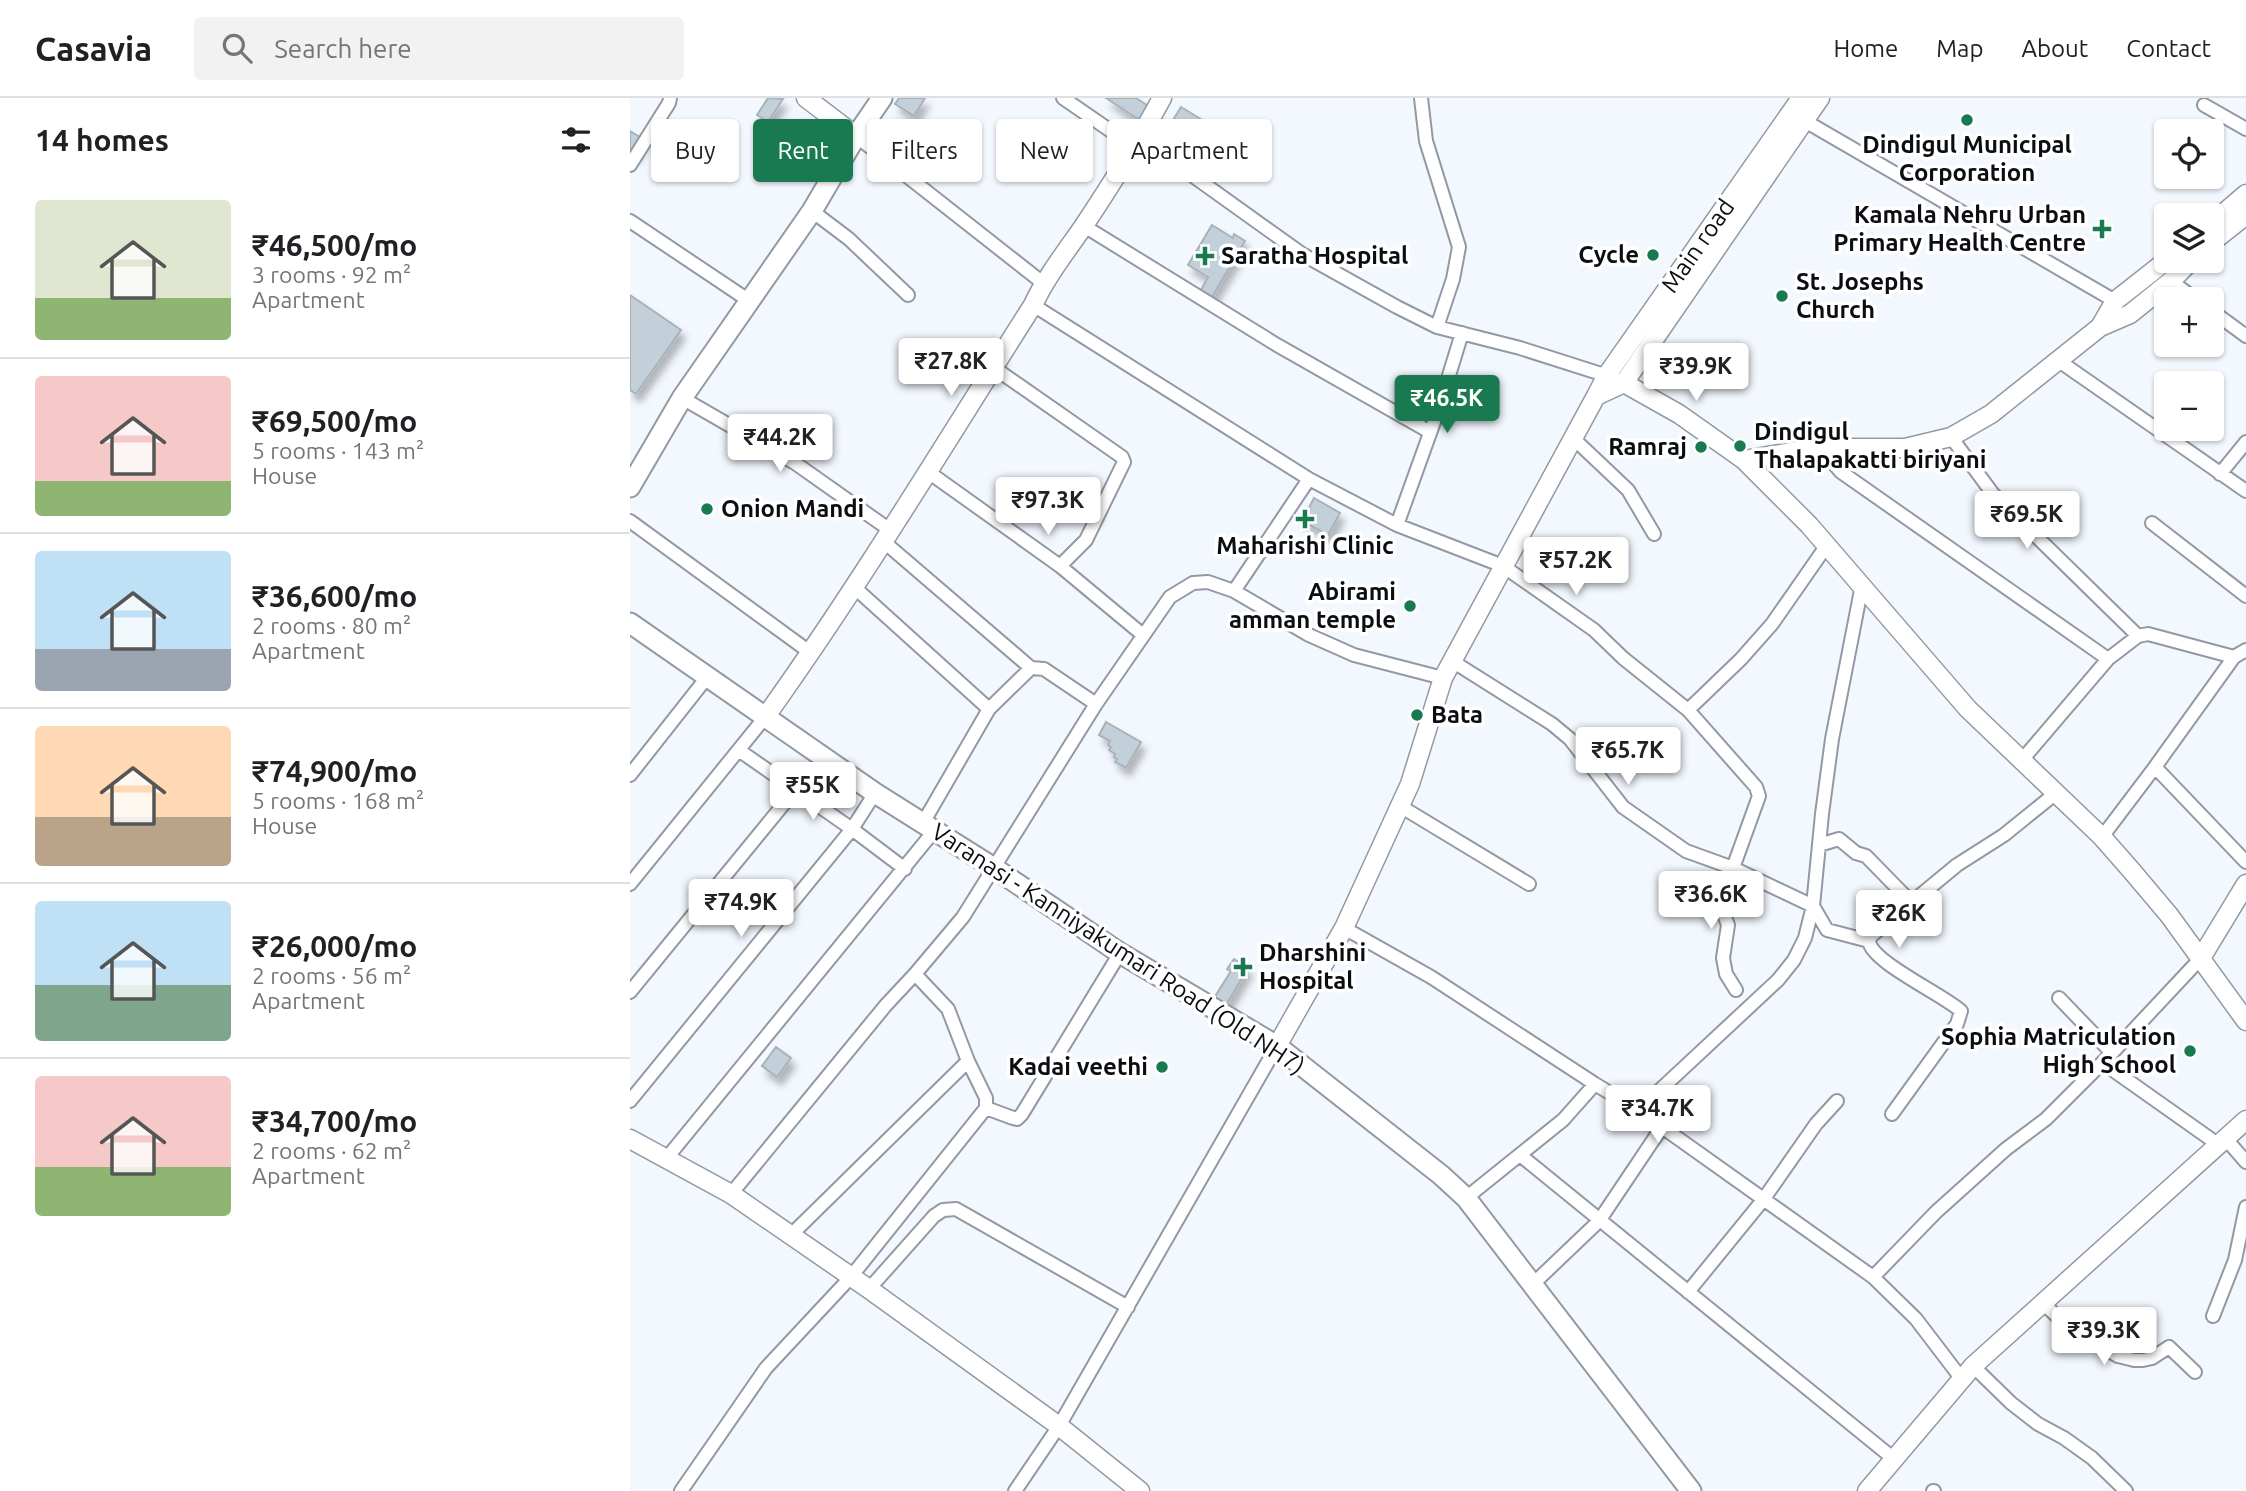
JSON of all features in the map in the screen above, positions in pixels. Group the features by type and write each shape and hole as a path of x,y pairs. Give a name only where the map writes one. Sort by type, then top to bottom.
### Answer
{"main road":[{"path":"630,487 682,398 812,211 856,136 883,98"},
{"name":"Varanasi - Kanniyakumari Road (Old NH7)","path":"630,623 875,793 994,868 1120,953 1277,1046 1441,1175 1466,1198 1691,1491"}],"street":[{"path":"630,164 670,98"},
{"path":"806,98 1043,283"},
{"path":"1063,98 1107,125"},
{"path":"1150,119 1162,98"},
{"path":"1421,98 1426,141 1459,247 1453,279 1437,327"},
{"name":"Main road","path":"1277,1046 1344,928 1410,784 1443,678 1607,375 1800,109 1820,98"},
{"path":"2204,105 2246,129"},
{"path":"1800,109 2115,301"},
{"name":"Main road","path":"1624,383 1800,109"},
{"path":"630,884 740,751 811,653 1033,304 1043,283 1112,182"},
{"path":"1195,182 1302,254 1437,327 1520,348 1607,375 1679,414 1745,460 1827,545 1968,709 2102,837 2169,915 2246,1021"},
{"path":"2224,213 2246,194"},
{"path":"812,211 849,239 908,295"},
{"path":"2224,232 2246,215"},
{"path":"630,221 748,300"},
{"path":"1084,226 1277,345 1430,432"},
{"path":"2100,327 2115,301 2154,270"},
{"path":"1745,460 1816,449 1905,448 1951,436 1992,414 2100,327 2130,314 2179,273"},
{"path":"2171,281 2179,287"},
{"path":"1033,304 1310,479 1397,525 1503,566 1594,630 1623,658 1688,710 1756,787 1759,796 1722,909 1728,925 1723,958 1726,974 1736,990"},
{"path":"2224,320 2246,336"},
{"path":"1397,525 1462,333"},
{"path":"2059,361 2246,491"},
{"path":"993,367 1122,457 1124,462 1086,540 1060,566"},
{"path":"1596,396 1624,383"},
{"path":"682,398 795,463 887,535 1031,668 1044,669 1096,704"},
{"path":"1951,436 1993,494 2138,636"},
{"path":"1573,438 1628,490 1654,534"},
{"path":"2220,474 2246,442"},
{"path":"1829,449 1840,472 2108,659"},
{"path":"927,471 1060,566 1143,635"},
{"path":"1234,592 1310,479"},
{"path":"630,521 811,653"},
{"path":"2152,523 2246,596"},
{"path":"1688,710 1741,659 1772,624 1827,545"},
{"path":"731,1194 886,1005 963,917 1096,704 1170,597 1193,583 1209,582 1234,592 1309,635 1354,655 1443,678"},
{"path":"1641,1112 1661,1089 1778,980 1794,960 1805,938 1813,906 1832,739 1862,585"},
{"path":"854,587 989,709"},
{"path":"2022,760 2108,659 2138,636 2148,634 2240,653 2102,837"},
{"path":"1452,661 1552,724 1570,739 1623,807 1686,851 1736,870 1813,906 1827,930 1869,941"},
{"path":"666,1158 905,869 989,709 1031,668"},
{"path":"630,775 708,676"},
{"path":"740,751 905,869"},
{"path":"2155,768 2246,862"},
{"path":"630,992 796,789"},
{"path":"630,1101 852,829 875,793"},
{"path":"1869,941 1876,931 1911,901 1957,865 2004,835 2056,793"},
{"path":"1400,806 1529,884"},
{"path":"1819,845 1839,839 1856,853 1867,856 1911,901"},
{"path":"1873,1277 1936,1212 2006,1149 2046,1119 2107,1058 2201,958 2246,884"},
{"path":"1344,928 1431,977 1641,1112 1873,1277 1900,1301 1967,1372 2038,1424 2092,1458 2126,1491"},
{"path":"1869,941 1872,951 1961,1011 1957,1024 1892,1114"},
{"path":"986,1108 1017,1119 1022,1114 1120,953"},
{"path":"681,1491 765,1368 850,1278 986,1108 986,1098 948,1009 915,974"},
{"path":"2059,998 2107,1058 2246,1162"},
{"path":"1015,1491 1059,1426 1277,1046"},
{"path":"791,1235 968,1061"},
{"path":"1466,1198 1563,1120 1595,1084"},
{"path":"1688,1292 1763,1200 1816,1124 1837,1101"},
{"path":"1867,1491 1967,1372 2246,1121"},
{"path":"1532,1284 1600,1221 1662,1127"},
{"path":"630,1139 731,1194 791,1235 1059,1426 1140,1491"},
{"path":"1520,1155 1895,1459"},
{"path":"2213,1316 2235,1260 2246,1207"},
{"path":"869,1289 934,1216 943,1210 956,1209 1128,1307"},
{"path":"2043,1303 2067,1326 2118,1356 2143,1360 2152,1358 2169,1347 2196,1372"}],"building":[{"path":"768,98 783,99 770,119 757,115"},
{"path":"899,98 925,98 914,116 895,104"},
{"path":"1106,98 1136,98 1153,109 1147,119 1138,119"},
{"path":"1181,107 1201,119 1174,119"},
{"path":"630,131 643,139 634,155 630,153"},
{"path":"1212,225 1233,238 1234,234 1245,241 1212,297 1201,290 1208,277 1188,265"},
{"path":"630,295 681,330 636,394 630,390"},
{"path":"1314,498 1340,513 1328,535 1302,521"},
{"path":"1106,722 1141,742 1126,768 1115,762 1115,754 1109,750 1110,741 1099,735"},
{"path":"1234,959 1248,968 1226,1005 1214,998 1231,971 1227,969"},
{"path":"776,1047 791,1058 777,1077 762,1066"}],"place":[{"name":"Dindigul Municipal Corporation","path":"1967,120"},
{"name":"Kamala Nehru Urban Primary Health Centre","path":"2102,229"},
{"name":"Cycle","path":"1653,255"},
{"name":"Saratha Hospital","path":"1205,256"},
{"name":"St. Josephs Church","path":"1782,296"},
{"name":"Dindigul Thalapakatti biriyani","path":"1740,446"},
{"name":"Ramraj","path":"1701,447"},
{"name":"Onion Mandi","path":"707,509"},
{"name":"Maharishi Clinic","path":"1305,519"},
{"name":"Abirami amman temple","path":"1410,606"},
{"name":"Bata","path":"1417,715"},
{"name":"Dharshini Hospital","path":"1243,967"},
{"name":"Sophia Matriculation High School","path":"2190,1051"},
{"name":"Kadai veethi","path":"1162,1067"}]}
